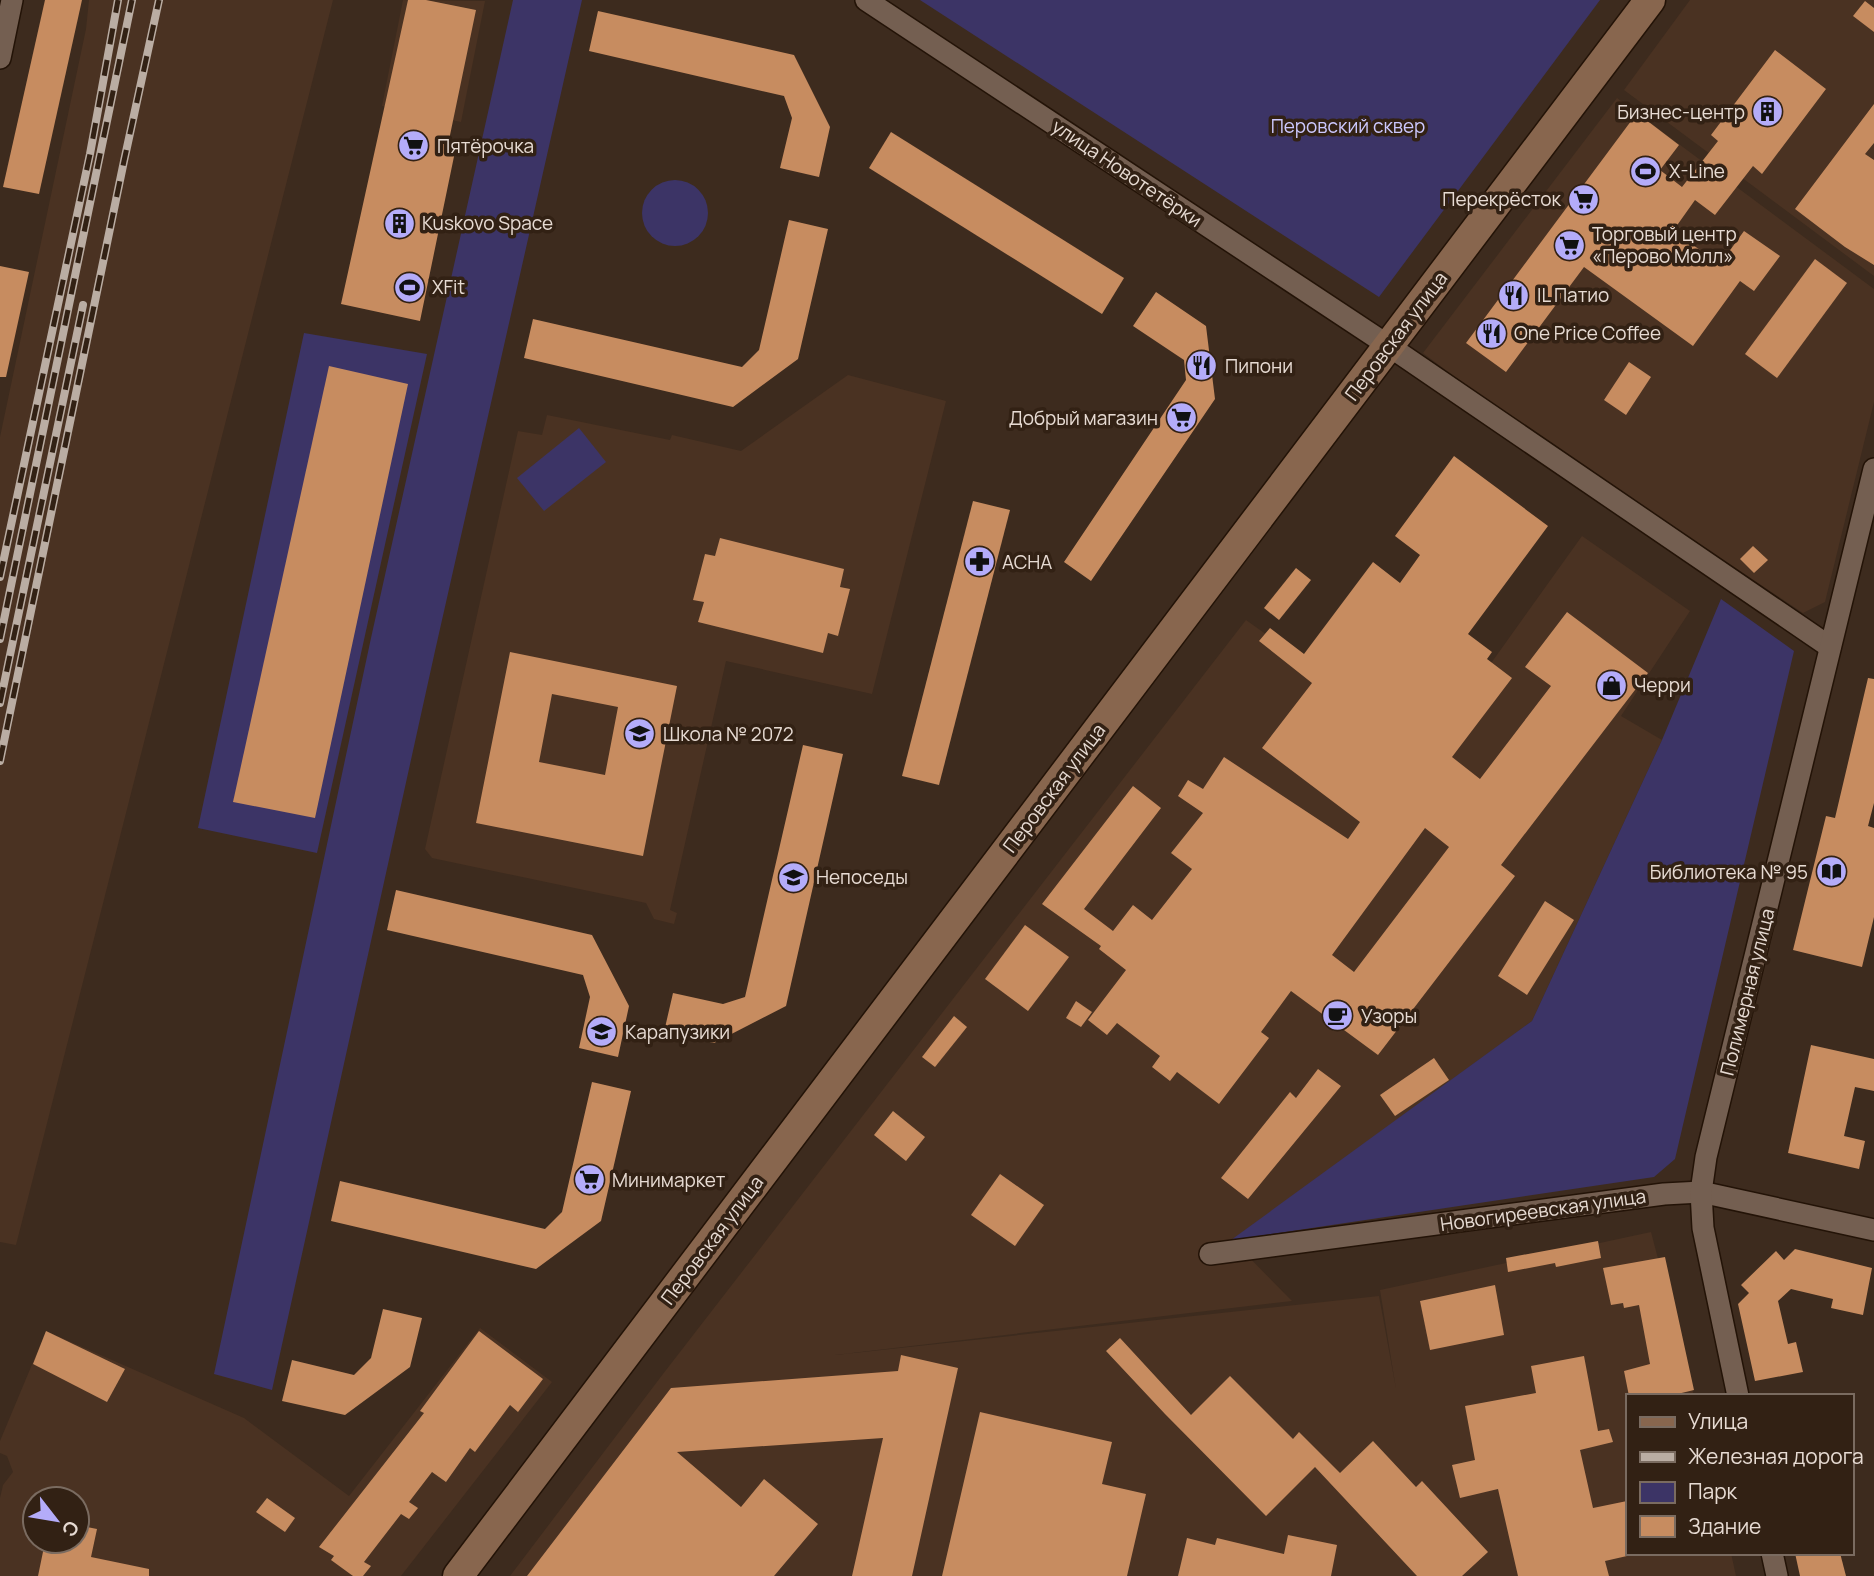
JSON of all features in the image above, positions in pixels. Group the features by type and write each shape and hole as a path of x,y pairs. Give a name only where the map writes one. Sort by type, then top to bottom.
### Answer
{"main road":[{"name":"Перовская улица","path":"458,1576 1650,0"}],"street":[{"path":"0,58 12,0"},
{"name":"улица Новотетёрки","path":"866,0 1389,346 1830,647"},
{"name":"Полимерная улица","path":"1738,1394 1703,1228 1701,1192 1706,1157 1874,469"},
{"name":"Новогиреевская улица","path":"1210,1254 1664,1194 1701,1192 1874,1230"},
{"path":"1772,1555 1777,1576"}],"shaded area":[{"path":"89,0 333,0 16,1245 0,1242 0,437 86,29"},
{"path":"403,0 485,1 461,122 382,106"},
{"path":"1690,0 1874,0 1874,276 1624,90"},
{"path":"1617,98 1874,289 1874,402 1825,602 1803,613 1496,408 1423,353"},
{"path":"848,375 946,401 872,694 726,661 670,910 677,913 674,924 654,919 646,903 432,858 425,849 518,431 542,435 547,415 670,440 672,435 741,451"},
{"path":"1582,536 1690,611 1621,716 1662,740 1532,1021 1232,1240 1292,1301 835,1355 1379,1296 1396,1389 1380,1290 1651,1232 1693,1394 1626,1394 1626,1555 1731,1555 1736,1576 510,1576 1246,620 1429,750"},
{"path":"480,1328 552,1382 401,1576 0,1576 0,1498 3,1485 13,1472 7,1456 0,1453 0,1441 46,1331 244,1418 349,1496"}],"green space":[{"path":"513,0 582,0 272,1390 214,1374 371,638"},
{"name":"Перовский сквер","path":"920,0 1600,0 1379,297"},
{"path":"675,180 688,183 698,190 705,200 708,213 705,226 698,236 688,243 675,246 662,243 652,236 645,226 642,213 645,200 652,190 662,183"},
{"path":"304,333 427,354 317,853 198,828"},
{"path":"579,428 606,462 544,511 517,478"},
{"path":"1721,599 1794,651 1675,1159 1654,1177 1231,1240 1532,1021 1662,740"}],"building":[{"path":"45,0 82,0 39,194 3,187"},
{"name":"Kuskovo Space","path":"408,0 426,0 476,10 449,140 457,142 420,321 341,304"},
{"path":"1865,1 1874,8 1874,32 1853,16"},
{"path":"598,11 794,55 830,127 819,177 780,168 792,118 784,96 589,51"},
{"path":"1775,50 1826,89 1762,174 1753,166 1715,215 1695,200 1673,231 1720,264 1744,231 1780,256 1754,291 1740,281 1693,346 1584,267 1506,372 1466,343 1637,113 1679,145 1660,170 1682,187 1718,141 1711,135"},
{"path":"1874,104 1874,143 1865,154 1874,160 1874,265 1795,209"},
{"path":"891,132 1124,278 1102,314 869,168"},
{"path":"789,220 828,229 798,359 733,407 524,358 533,319 742,367 759,350"},
{"path":"1815,259 1847,283 1777,378 1745,354"},
{"path":"0,266 29,272 6,377 0,377"},
{"path":"1156,292 1206,326 1215,399 1091,581 1064,562 1186,380 1184,360 1133,326"},
{"path":"1629,362 1651,377 1626,415 1604,400"},
{"path":"329,366 408,384 315,818 233,802"},
{"path":"1454,456 1548,526 1468,634 1492,652 1487,659 1512,678 1452,757 1480,779 1551,686 1525,667 1567,612 1648,673 1501,865 1515,876 1378,1055 1291,991 1261,1032 1269,1038 1219,1104 1177,1072 1170,1081 1152,1067 1160,1056 1117,1023 1107,1035 1088,1020 1126,970 1099,949 1101,946 1042,904 1133,786 1161,808 1084,909 1113,931 1133,905 1152,920 1192,869 1171,853 1203,813 1178,796 1188,780 1203,789 1224,757 1348,839 1360,822 1262,748 1312,683 1259,641 1270,628 1304,654 1373,562 1400,583 1420,555 1395,536","holes":["1425,828 1449,847 1354,972 1332,955"]},
{"path":"973,501 1010,510 939,785 902,776"},
{"path":"720,538 844,569 840,587 850,589 838,636 828,633 823,653 698,622 704,602 693,600 705,554 715,556"},
{"path":"1753,546 1768,560 1754,573 1740,559"},
{"path":"1296,568 1311,580 1279,620 1264,608"},
{"name":"Школа № 2072","path":"510,652 677,686 643,856 476,823","holes":["552,694 618,707 605,775 539,762"]},
{"path":"1868,678 1874,679 1874,803 1868,826 1874,828 1874,917 1862,967 1793,950 1826,816 1835,818"},
{"path":"803,745 843,754 786,1006 714,1043 664,1032 673,993 723,1004 745,997"},
{"path":"396,890 592,935 629,1006 618,1057 579,1048 590,997 583,975 387,930"},
{"path":"1545,901 1574,920 1527,995 1498,976"},
{"path":"1025,925 1069,957 1028,1011 985,979"},
{"path":"1076,1001 1092,1012 1081,1027 1066,1018"},
{"path":"954,1016 967,1027 935,1067 922,1057"},
{"path":"1811,1045 1874,1059 1874,1091 1855,1087 1844,1136 1865,1141 1859,1169 1788,1153"},
{"path":"1434,1058 1449,1080 1395,1116 1380,1095"},
{"path":"1318,1069 1341,1086 1248,1199 1221,1178 1290,1092 1296,1098"},
{"path":"592,1082 631,1091 601,1221 536,1269 331,1221 340,1181 545,1229 562,1212"},
{"path":"893,1111 925,1137 906,1161 874,1135"},
{"path":"1000,1174 1044,1205 1015,1246 971,1215"},
{"path":"1598,1241 1601,1258 1556,1267 1555,1263 1508,1272 1506,1258"},
{"path":"1795,1249 1872,1268 1863,1315 1831,1308 1833,1299 1791,1289 1778,1301 1788,1344 1796,1342 1803,1372 1755,1381 1738,1304 1749,1293 1741,1285 1776,1251 1784,1260"},
{"path":"1665,1257 1694,1390 1677,1394 1629,1394 1624,1371 1650,1364 1639,1305 1624,1308 1623,1303 1611,1305 1603,1268"},
{"path":"1495,1285 1504,1335 1430,1350 1420,1301"},
{"path":"383,1309 422,1318 410,1367 345,1415 282,1401 292,1360 354,1375 371,1358"},
{"path":"46,1331 125,1369 107,1402 33,1364"},
{"path":"479,1331 543,1379 518,1412 510,1405 475,1452 470,1448 446,1482 432,1472 409,1502 418,1508 409,1519 401,1514 364,1562 371,1566 363,1576 353,1576 331,1560 334,1556 319,1547 424,1413 420,1411"},
{"path":"1120,1338 1191,1415 1230,1376 1293,1439 1299,1432 1340,1473 1373,1441 1416,1487 1422,1481 1488,1552 1462,1576 1417,1576 1315,1467 1266,1516 1106,1351"},
{"path":"901,1355 958,1368 912,1576 852,1576 883,1438 677,1452 741,1507 764,1479 818,1524 774,1576 527,1576 671,1388 898,1371"},
{"path":"1584,1356 1598,1431 1609,1429 1613,1442 1580,1450 1593,1508 1626,1501 1627,1556 1605,1561 1609,1576 1518,1576 1498,1489 1460,1498 1452,1465 1475,1460 1465,1406 1536,1393 1531,1366"},
{"path":"980,1412 1112,1442 1102,1484 1146,1494 1127,1576 942,1576"},
{"path":"267,1498 295,1518 285,1532 256,1512"},
{"path":"91,1528 97,1529 91,1557 149,1569 149,1576 38,1576 42,1555 91,1555"},
{"path":"1288,1535 1337,1545 1331,1576 1178,1576 1187,1538 1215,1545 1217,1538 1284,1554"},
{"path":"1795,1555 1841,1555 1846,1576 1800,1576"}],"railway":[{"path":"0,577 90,154 118,0"},
{"path":"0,639 132,0"},
{"path":"0,761 159,0"},
{"path":"0,703 83,305"}],"place":[{"name":"Бизнес-центр","path":"1768,112"},
{"name":"Пятёрочка","path":"414,146"},
{"name":"X-Line","path":"1646,171"},
{"name":"Перекрёсток","path":"1584,199"},
{"name":"Kuskovo Space","path":"399,223"},
{"name":"Торговый центр «Перово Молл»","path":"1569,245"},
{"name":"XFit","path":"409,287"},
{"name":"IL Патио","path":"1514,295"},
{"name":"One Price Coffee","path":"1491,333"},
{"name":"Пипони","path":"1202,366"},
{"name":"Добрый магазин","path":"1181,418"},
{"name":"АСНА","path":"979,562"},
{"name":"Черри","path":"1611,685"},
{"name":"Школа № 2072","path":"640,734"},
{"name":"Библиотека № 95","path":"1831,872"},
{"name":"Непоседы","path":"793,877"},
{"name":"Узоры","path":"1338,1016"},
{"name":"Карапузики","path":"602,1032"},
{"name":"Минимаркет","path":"589,1180"}]}
